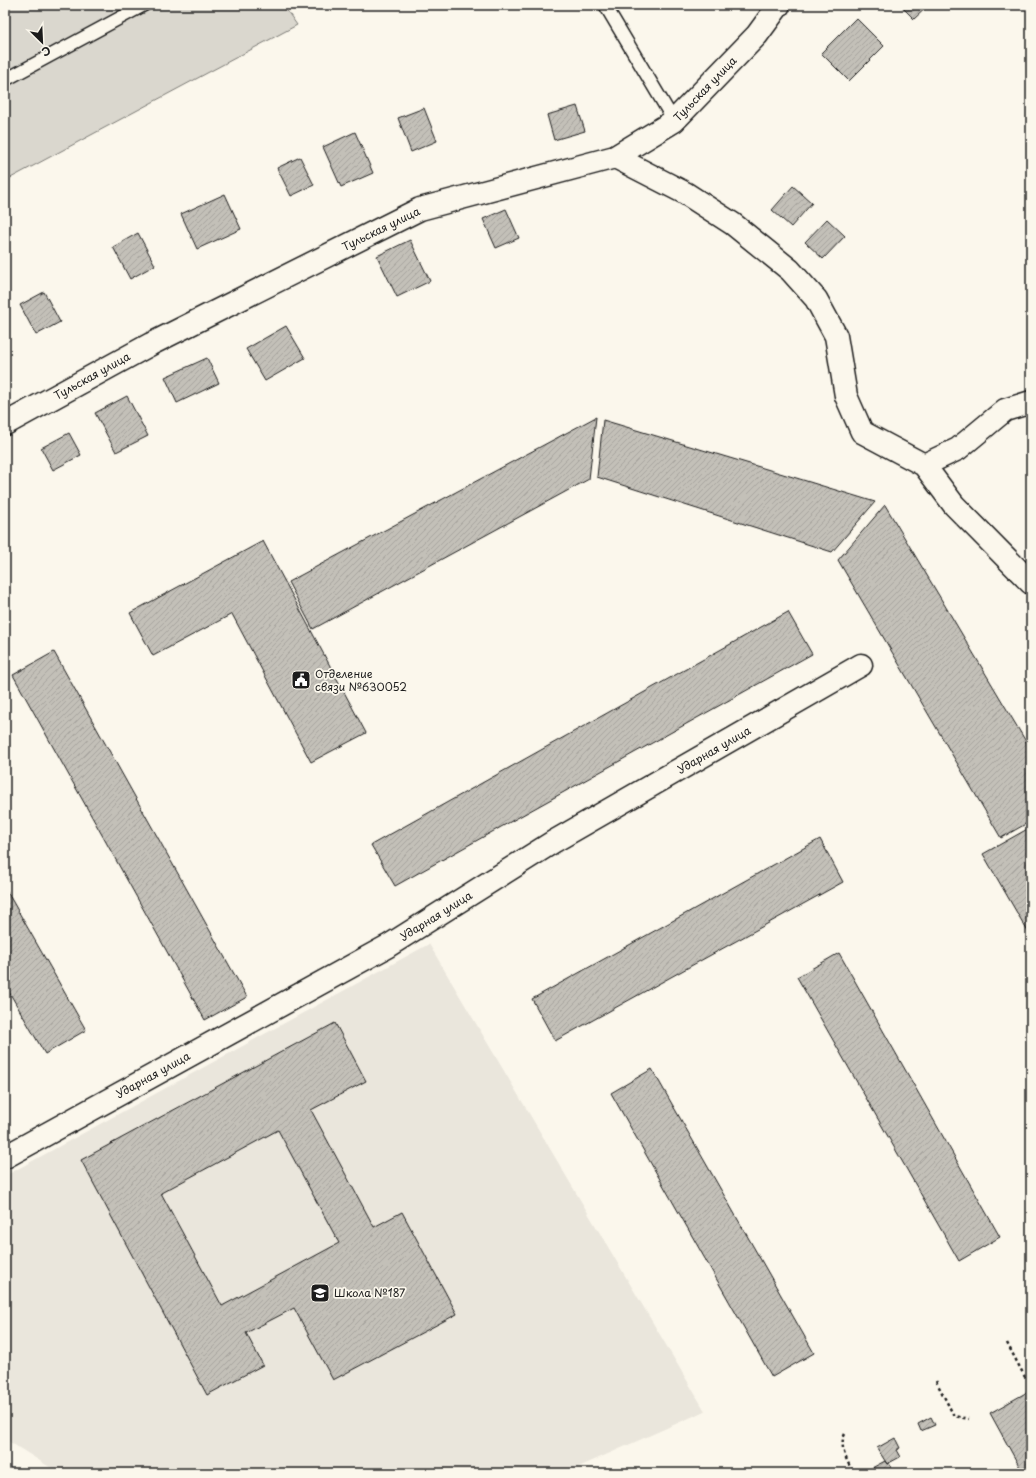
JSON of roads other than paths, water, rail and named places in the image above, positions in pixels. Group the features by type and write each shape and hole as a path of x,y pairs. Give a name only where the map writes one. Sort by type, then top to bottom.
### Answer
{"street":[{"name":"Тульская улица","path":"5,424 151,344 420,209 616,157 674,121 757,35 779,5"},
{"path":"616,157 685,193 733,224 790,270 816,299 836,336 846,396 862,432 924,465 954,505 1031,582"},
{"path":"924,465 958,449 1005,410 1031,402"},
{"name":"Ударная улица","path":"5,1157 388,946 553,842 861,665"}],"lane":[{"path":"5,80 144,5"},
{"path":"605,5 674,121"}],"place":[{"name":"Отделение связи №630052","path":"301,680"},
{"name":"Школа №187","path":"320,1293"}]}
